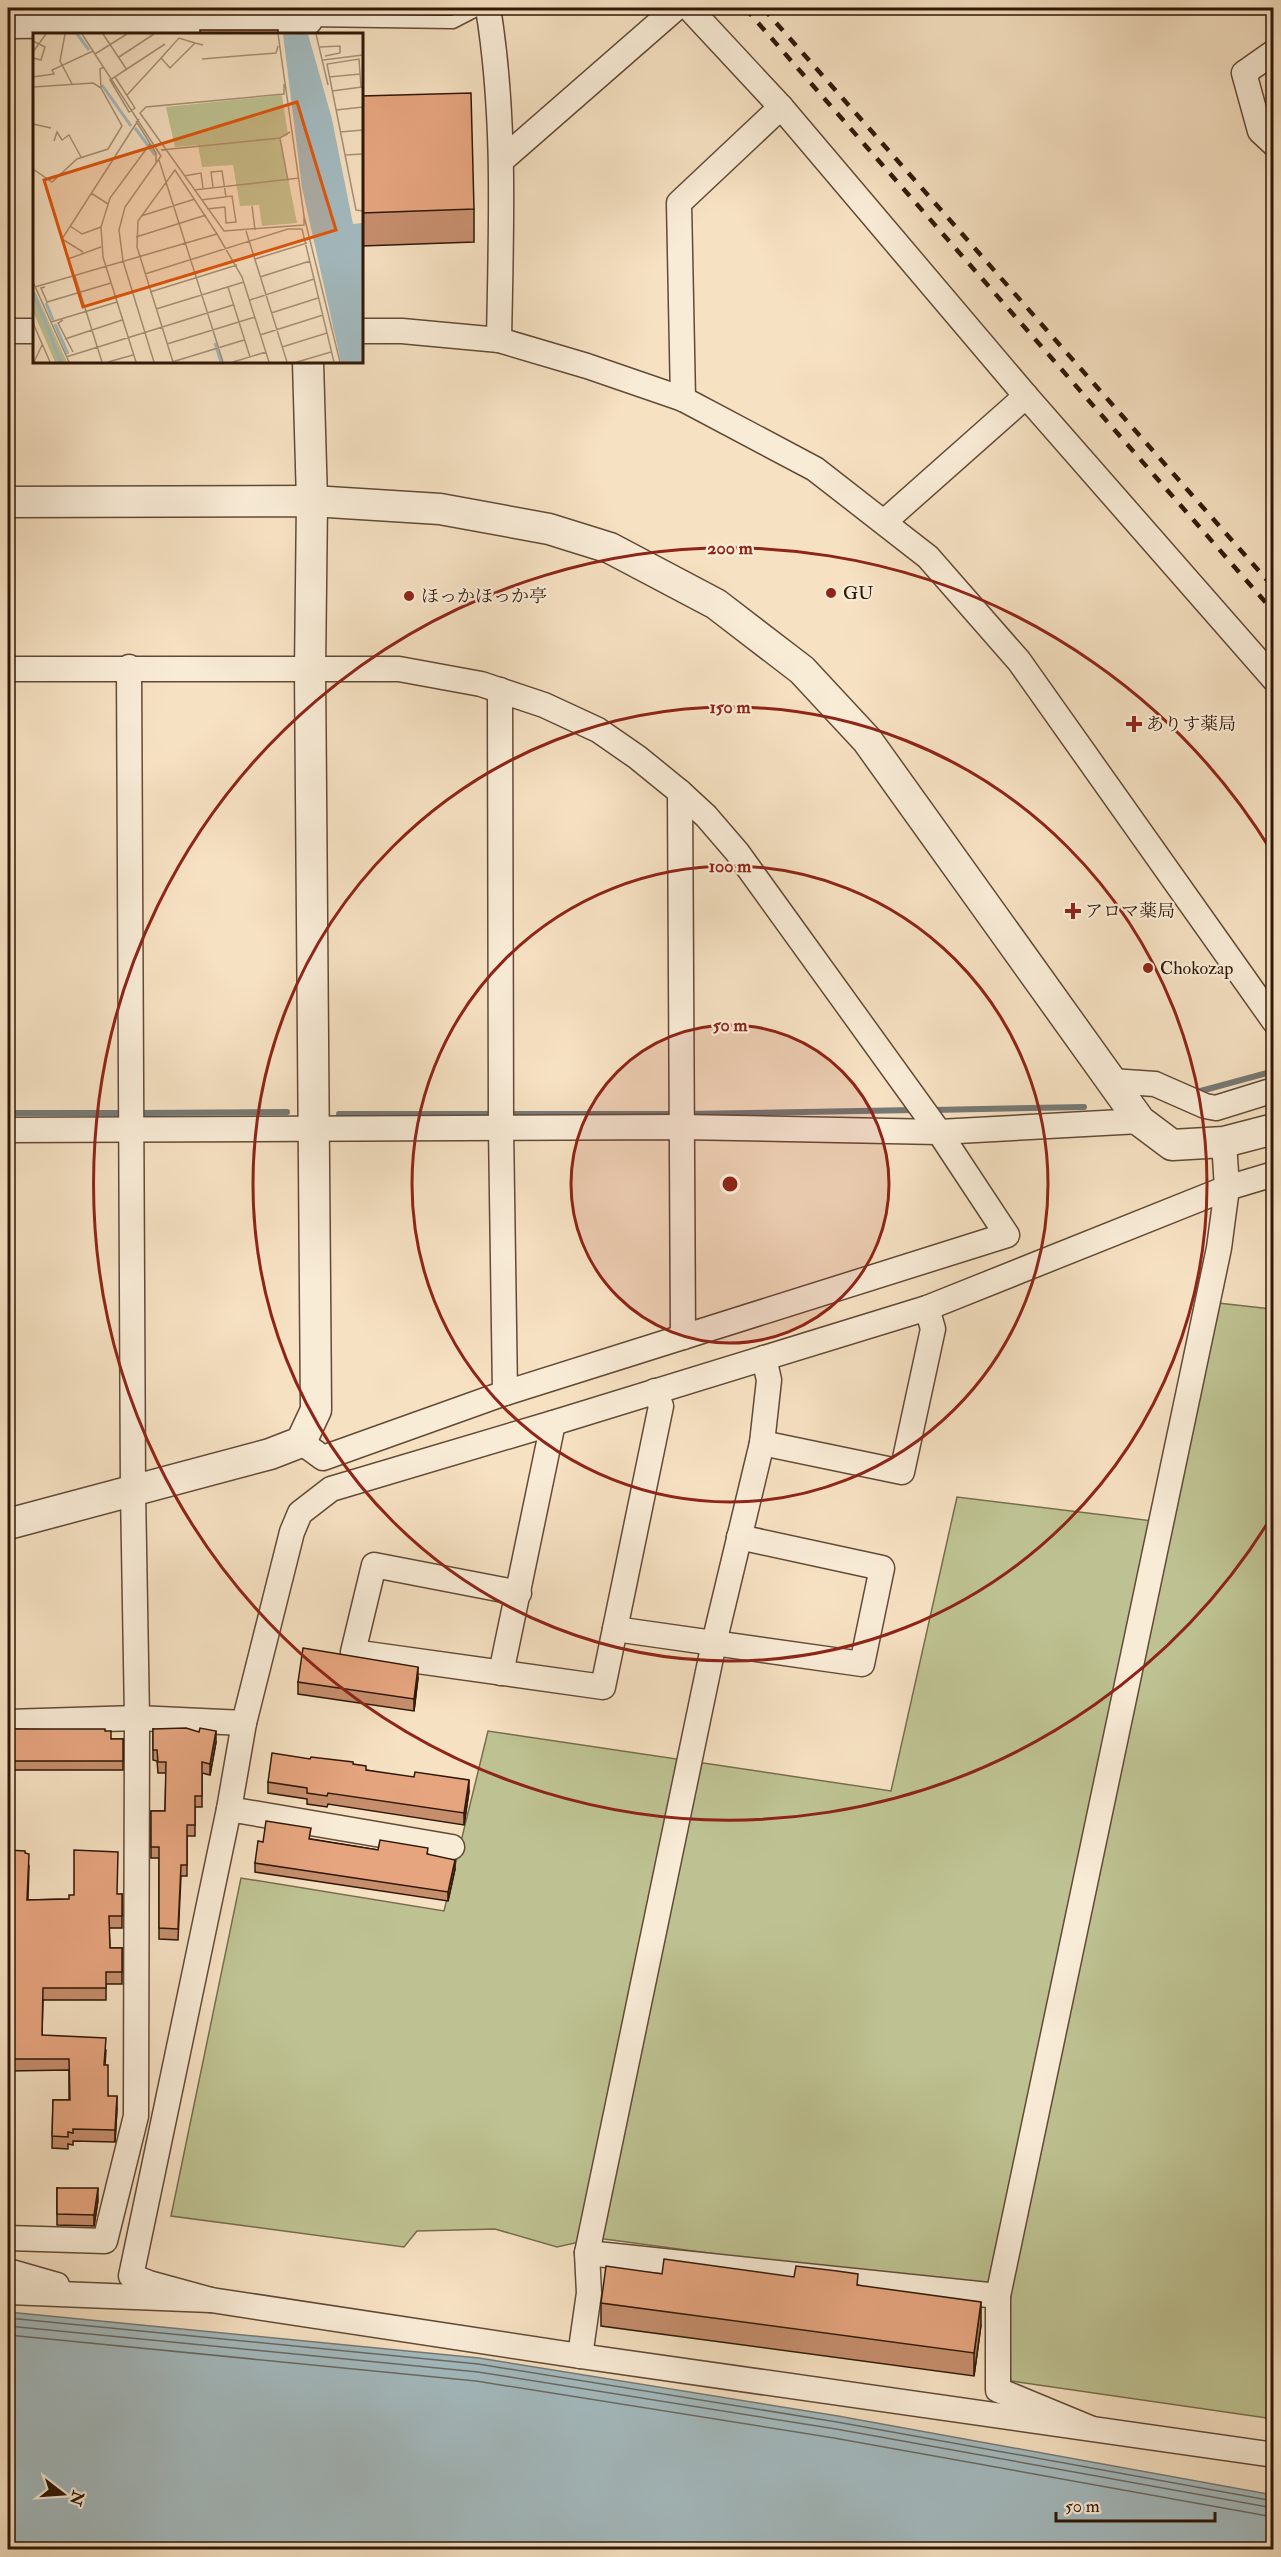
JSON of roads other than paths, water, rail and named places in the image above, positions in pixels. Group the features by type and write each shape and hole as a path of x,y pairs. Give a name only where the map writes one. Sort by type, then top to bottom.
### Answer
{"street":[{"path":"488,8 497,63 502,160 499,340"},
{"path":"502,160 676,8"},
{"path":"689,8 781,107 1026,396 1274,679"},
{"path":"8,23 307,21"},
{"path":"1274,52 1244,72 1260,131 1274,144"},
{"path":"683,399 679,203 781,107"},
{"path":"8,331 33,331"},
{"path":"363,331 402,331 499,340 587,366 683,399 815,469 928,557 1019,661 1274,1021"},
{"path":"308,363 312,501 310,670 315,1128 316,1410 312,1450 332,1488"},
{"path":"884,522 1026,396"},
{"path":"8,502 312,501 440,509 549,529 610,549 716,604 802,670 867,740 1140,1121 1172,1145 1224,1142 1274,1129"},
{"path":"8,2238 105,2241 136,2116 136,1718 129,667"},
{"path":"8,669 129,667 399,669 481,684 544,705 598,730 637,757 680,792 706,816 737,852 928,1116 1007,1235 505,1393 312,1450 270,1454 8,1524"},
{"path":"500,690 501,1118 505,1393"},
{"path":"680,792 683,1337"},
{"path":"1111,1081 1155,1084 1205,1106 1216,1108 1274,1090"},
{"path":"8,1130 132,1118 315,1128 501,1118 928,1116 1140,1121"},
{"path":"1090,2428 998,2390 998,2296 1215,1271 1227,1188 1224,1142"},
{"path":"131,2276 229,1809 244,1723 292,1532 300,1513 332,1488 927,1308 1227,1188 1274,1173"},
{"path":"762,1443 902,1472 933,1329 927,1308"},
{"path":"580,2356 589,2293 587,2253 714,1643 762,1443 769,1380 764,1358"},
{"path":"519,1593 374,1564 353,1652 603,1687 661,1406 655,1391"},
{"path":"501,1673 553,1423"},
{"path":"615,1629 862,1664 882,1568 739,1537"},
{"path":"8,1722 136,1718 244,1723"},
{"path":"229,1809 452,1847"},
{"path":"587,2253 998,2296"},
{"path":"8,2271 81,2294 131,2276 211,2300"},
{"path":"8,2292 211,2300 580,2356 1274,2455"}],"lane":[{"path":"307,21 343,8"},
{"path":"307,21 453,22 480,8"}],"water":[{"path":"8,2312 479,2358 838,2416 1273,2495 1273,2549 8,2549"}],"waterway":[{"path":"1197,1092 1274,1071"},
{"path":"932,1110 1084,1107"},
{"path":"686,1114 915,1110"},
{"path":"138,1113 287,1112"},
{"path":"8,1113 127,1113"},
{"path":"339,1114 495,1114"},
{"path":"506,1114 675,1114"}],"railway":[{"path":"745,8 1274,612"},
{"path":"763,8 1274,588"}],"place":[{"name":"GU","path":"831,593"},
{"name":"ほっかほっか亭","path":"409,596"},
{"name":"ありす薬局","path":"1134,724"},
{"name":"アロマ薬局","path":"1073,911"},
{"name":"Chokozap","path":"1148,968"}]}
